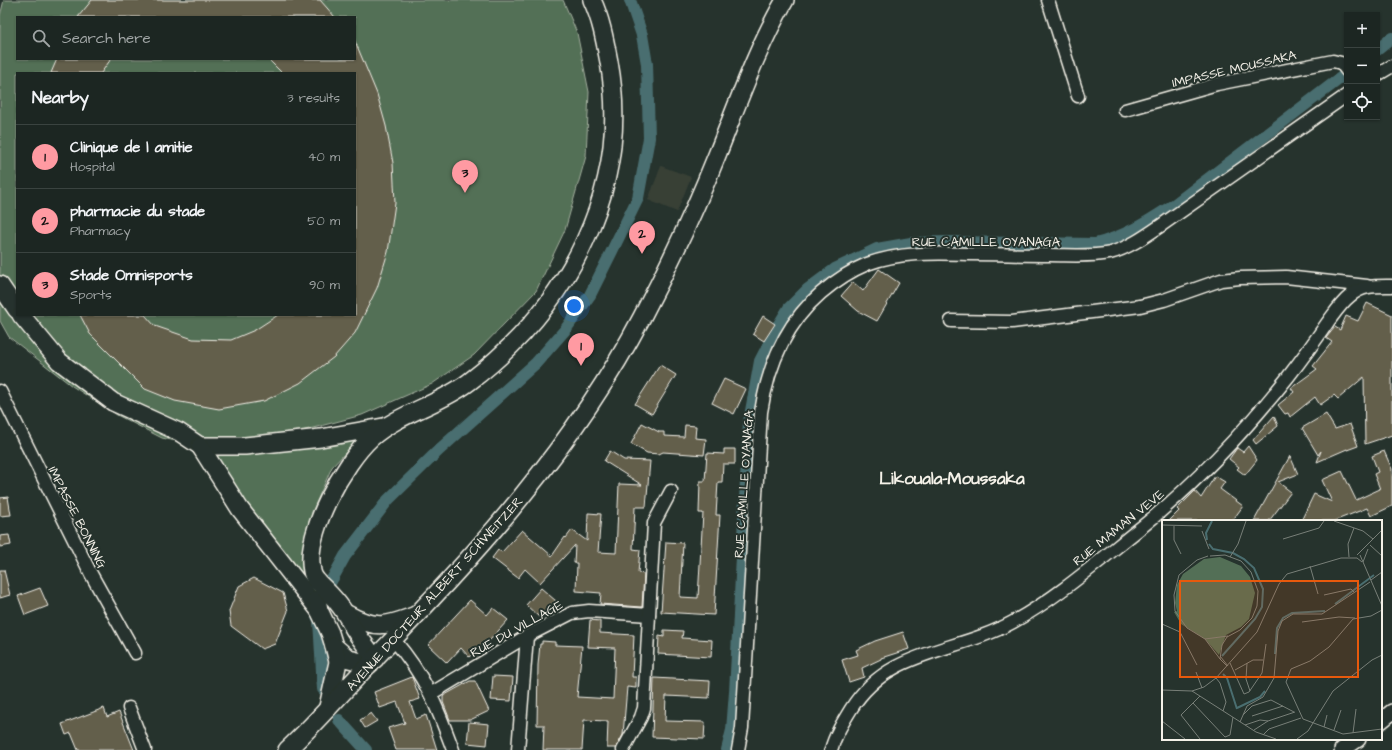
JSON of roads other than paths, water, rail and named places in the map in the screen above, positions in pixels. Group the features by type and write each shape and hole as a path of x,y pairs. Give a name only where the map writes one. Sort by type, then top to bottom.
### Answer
{"main road":[{"path":"319,610 315,579 312,572 312,549 317,528 330,496 355,454 385,427 457,390 481,372 523,332 561,286 595,218 604,193 613,142 614,113 612,77 605,43 592,0"},
{"name":"AVENUE DOCTEUR ALBERT SCHWEITZER","path":"287,750 394,640 474,552 552,460 599,392 642,317 695,209 774,18 785,0"},
{"path":"0,285 16,309"},
{"path":"22,316 59,361 113,402 179,432 200,446 240,509 319,610 330,633 338,662 328,708"},
{"path":"200,446 245,446 321,438 385,427"},
{"path":"315,579 347,614 372,661"},
{"path":"347,614 363,623 377,625 402,620 417,615"},
{"path":"334,646 349,659 372,661"}],"street":[{"path":"1048,0 1078,96"},
{"name":"IMPASSE MOUSSAKA","path":"1125,110 1217,84 1333,61 1341,63 1344,66"},
{"path":"1380,73 1392,66"},
{"name":"RUE CAMILLE OYANAGA","path":"738,750 742,728 762,405 774,356 781,342 801,313 829,286 847,274 866,264 886,258 935,253 1064,255 1111,253 1139,240 1163,224 1344,97"},
{"path":"951,321 1012,322 1140,306 1164,300 1215,282 1234,279 1286,277 1367,286"},
{"name":"RUE MAMAN VEVE","path":"831,750 838,731 856,701 882,674 916,656 980,637 1015,621 1043,603 1095,564 1162,510 1184,490 1238,434 1287,378 1349,296 1367,286 1392,286"},
{"name":"IMPASSE BONNING","path":"0,392 91,574 135,653"},
{"path":"623,750 642,717 644,708 654,523 671,491"},
{"name":"RUE DU VILLAGE","path":"432,693 527,636 572,613 589,612 648,615"},
{"path":"518,750 527,636"},
{"path":"394,640 421,674 432,693 453,750"},
{"path":"129,708 145,750"},
{"path":"1382,720 1392,712"},
{"path":"1342,750 1357,740"}],"waterway":[{"path":"330,583 345,556 388,500 439,450 536,363 565,330 590,295 638,198 649,138 647,64 642,35 630,0"},
{"path":"1380,48 1392,38"},
{"path":"727,750 732,730 735,692 749,422 760,361 789,308 808,289 835,269 877,249 911,243 947,242 1095,244 1127,233 1175,204 1344,75"},
{"path":"317,616 319,620 323,689"},
{"path":"339,720 366,750"}],"place":[{"name":"Stade Omnisports","path":"465,193"},
{"name":"pharmacie du stade","path":"642,254"},
{"name":"Clinique de l amitie","path":"581,366"}],"district":[{"name":"Likouala-Moussaka","path":"952,478"}]}
